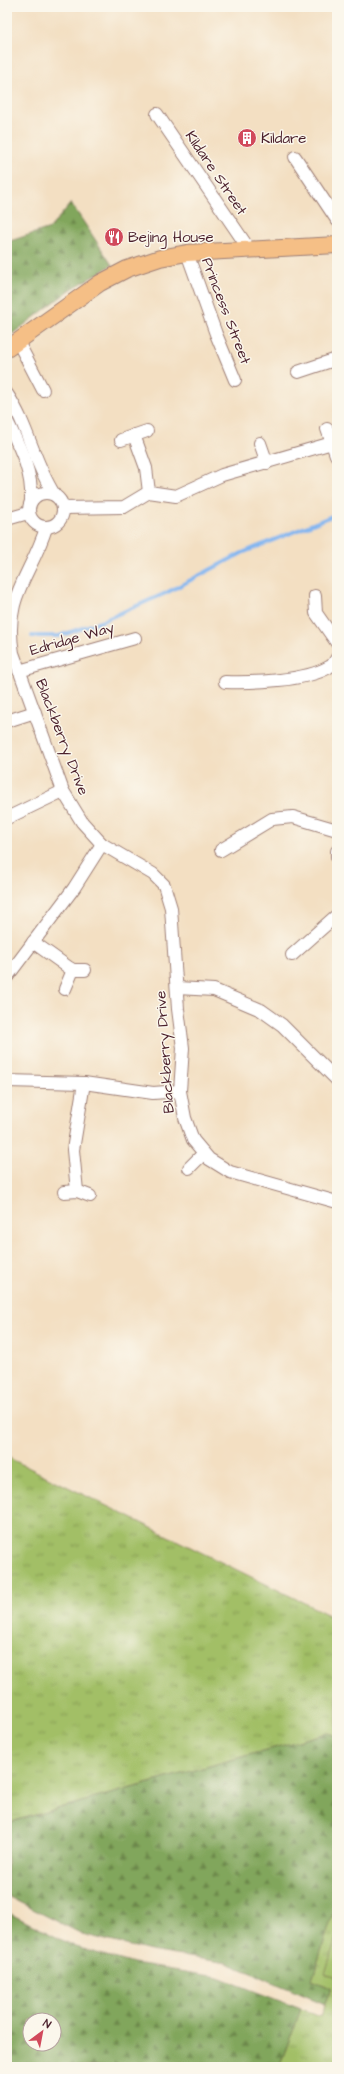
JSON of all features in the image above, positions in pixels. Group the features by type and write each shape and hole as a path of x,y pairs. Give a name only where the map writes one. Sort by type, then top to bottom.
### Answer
{"main road":[{"path":"13,346 100,283 128,269 160,258 187,253 337,245"}],"street":[{"name":"Kildare Street","path":"157,114 249,249"},
{"path":"294,157 337,220"},
{"name":"Princess Street","path":"187,253 216,334 235,380"},
{"path":"13,346 43,390"},
{"path":"298,372 337,359"},
{"path":"7,394 22,421 41,471 54,494 62,503 63,508 61,520 52,527 46,528 32,522 28,513 31,500 31,480 7,421"},
{"path":"327,429 336,455"},
{"path":"121,440 147,431"},
{"path":"134,435 146,468 149,492"},
{"path":"260,442 267,463"},
{"path":"63,508 124,507 135,502 149,492 176,496 222,475 332,443"},
{"path":"31,500 39,494 54,494"},
{"path":"7,518 28,513"},
{"name":"Blackberry Drive","path":"46,528 42,541 23,579 13,608 10,635 19,671 63,791 82,822 102,844 153,874 164,885 171,908 177,988 184,1048 180,1091 189,1130 203,1154 215,1164 230,1172 337,1202"},
{"path":"315,596 316,613 337,643"},
{"name":"Edridge Way","path":"19,671 135,638"},
{"path":"225,682 270,682 305,675 329,667 337,658"},
{"path":"7,721 35,712"},
{"path":"7,818 63,791"},
{"path":"221,850 272,819 293,817 337,830"},
{"path":"7,977 74,888 102,844"},
{"path":"337,851 337,857"},
{"path":"292,955 337,915"},
{"path":"33,942 79,970 65,989"},
{"path":"177,988 214,990 261,1010 282,1025 337,1080"},
{"path":"7,1081 84,1082 153,1093 180,1091"},
{"path":"77,1191 73,1150 84,1082"},
{"path":"189,1168 203,1154"},
{"path":"64,1192 77,1191 90,1196"}],"green space":[{"path":"71,203 112,265 70,290 7,338 7,242 50,228"},
{"path":"7,1457 337,1619 337,1736 327,1733 7,1823"},
{"path":"327,1733 337,1736 337,1900 312,1980 331,1988 325,2004 227,1963 150,1951 82,1934 7,1896 7,1823"},
{"path":"337,1900 337,2067 279,2067 301,2009 320,2017 331,1988 312,1980"},
{"path":"7,1912 76,1947 134,1964 218,1977 301,2009 279,2067 7,2067"},
{"path":"337,1934 337,1978 325,1974"}],"waterway":[{"path":"32,636 59,636 100,622 166,593 242,553 337,514"}],"place":[{"name":"Kildare","path":"247,138"},
{"name":"Bejing House","path":"114,237"}]}
